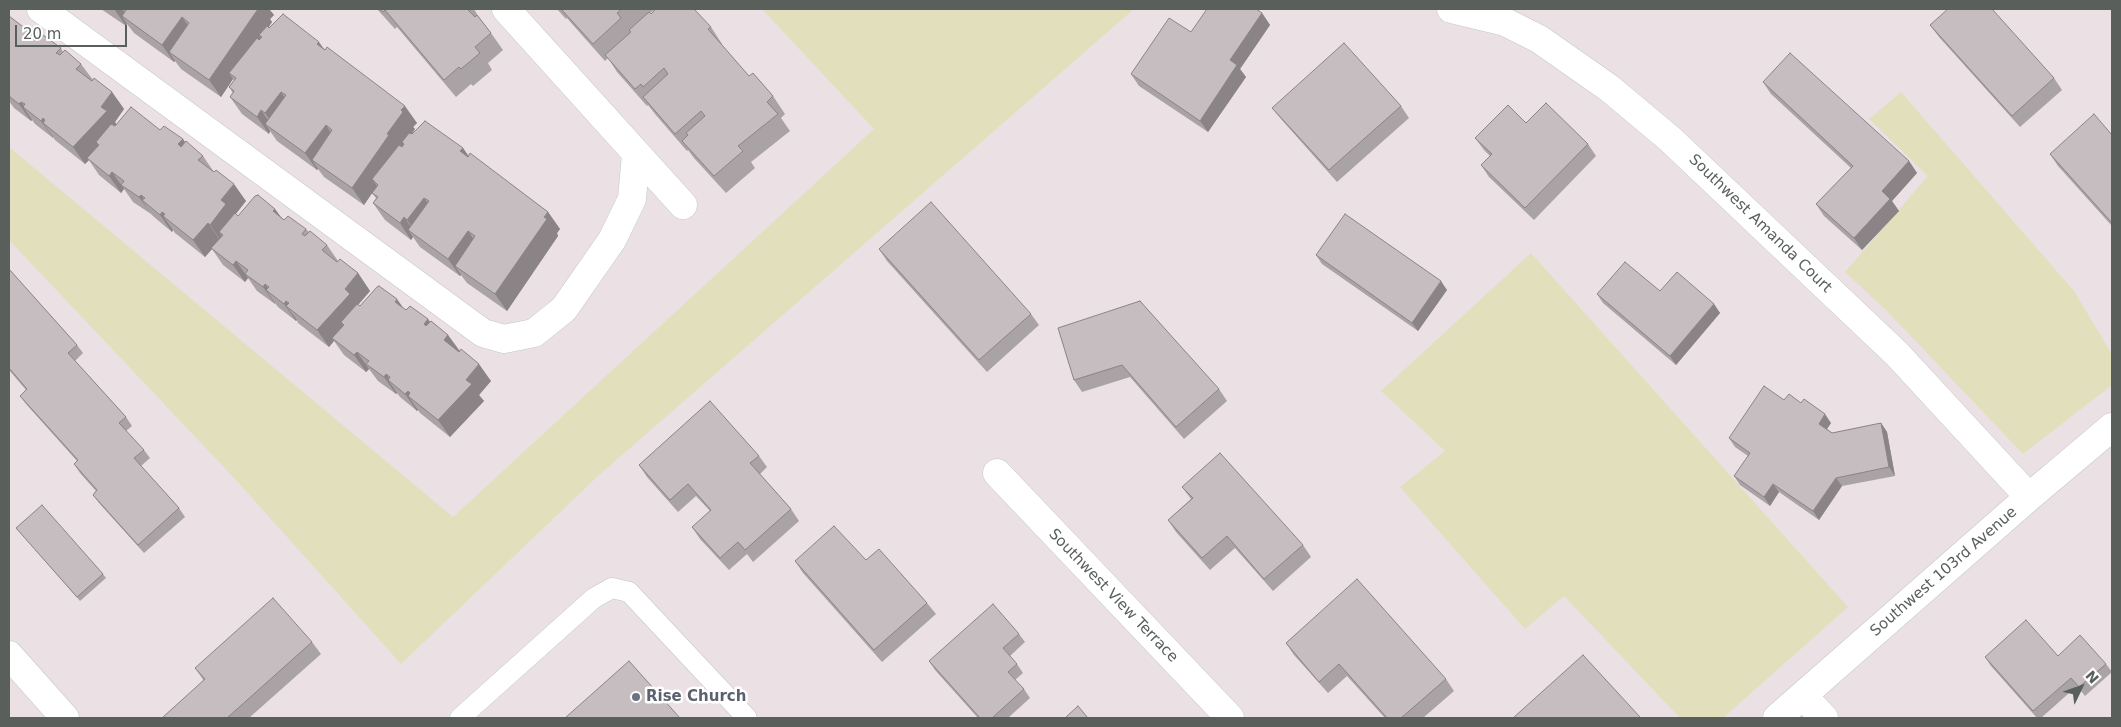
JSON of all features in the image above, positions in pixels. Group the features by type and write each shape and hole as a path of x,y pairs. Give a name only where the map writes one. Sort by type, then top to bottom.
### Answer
{"street":[{"path":"41,9 483,333 504,339 534,333 564,309 612,240 632,199 636,154"},
{"path":"506,9 683,205"},
{"name":"Southwest Amanda Court","path":"1451,9 1505,22 1539,39 1609,88 1670,139 1897,354 2028,497"},
{"name":"Southwest 103rd Avenue","path":"1777,718 2028,497 2112,427"},
{"name":"Southwest View Terrace","path":"997,474 1230,718"},
{"path":"9,655 65,718"},
{"path":"1803,696 1824,718"}],"lane":[{"path":"460,718 594,598 612,588 629,592 747,718"}],"shaded area":[{"path":"762,9 1134,9 598,476 401,664 236,480 9,240 9,147 453,517 874,129"},
{"path":"1901,92 2074,291 2112,354 2112,385 2023,454 1886,310 1845,272 1928,176 1869,119"},
{"path":"1531,253 1848,607 1723,718 1680,718 1564,596 1525,629 1400,487 1445,451 1381,391"}],"building":[{"path":"127,9 258,9 209,80 169,52 189,23 182,17 162,45 122,16"},
{"path":"380,9 467,9 475,17 477,15 491,33 475,47 480,53 444,80 385,10 383,12"},
{"path":"561,9 622,9 617,13 621,18 593,44"},
{"path":"656,9 694,9 711,27 708,29 749,76 753,73 773,96 767,102 778,114 738,146 743,151 714,176 682,141 688,135 686,133 705,116 701,111 675,134 643,97 668,74 664,68 643,87 641,84 635,89 605,55 631,32 629,30 649,12 651,14"},
{"path":"1207,9 1256,9 1262,13 1230,60 1237,65 1200,121 1131,74 1169,18 1191,32"},
{"path":"1948,9 1992,9 2054,78 2012,116 1930,25"},
{"path":"283,14 319,42 317,44 325,50 327,47 405,106 401,110 403,112 387,134 389,135 352,188 312,160 332,130 326,125 305,153 265,124 286,95 281,92 265,113 261,110 257,117 230,97 234,91 229,87 236,78 229,73 257,38 259,40 262,37 259,35 267,26 269,28"},
{"path":"9,16 39,39 43,35 61,48 56,53 60,55 65,50 81,64 76,69 92,81 94,78 112,92 101,107 107,111 73,147 43,123 45,120 43,118 41,121 23,107 25,104 21,102 19,104 9,96"},
{"path":"1344,43 1401,106 1329,170 1272,108"},
{"path":"1790,53 1909,161 1882,191 1890,199 1854,238 1816,204 1853,166 1763,82"},
{"path":"1546,103 1588,144 1525,208 1481,165 1492,154 1475,138 1508,105 1526,123"},
{"path":"131,107 160,130 164,126 183,139 178,144 181,147 186,141 203,156 198,160 214,172 216,170 234,184 221,200 226,204 210,225 208,223 193,240 163,216 165,214 162,212 160,215 142,200 145,198 141,195 139,197 121,185 124,181 112,172 109,176 87,158 99,145 96,142 111,124 115,126"},
{"path":"2094,114 2112,135 2112,223 2050,154"},
{"path":"425,121 463,148 460,151 468,157 470,153 548,212 544,217 547,219 495,294 455,266 475,236 468,231 448,259 408,230 429,201 424,198 407,220 404,217 400,223 373,203 378,197 372,193 378,185 372,179 399,145 402,147 404,144 402,142 409,133 412,134"},
{"path":"258,195 275,209 273,211 284,220 288,216 306,229 302,234 305,236 310,231 327,245 322,250 337,262 340,259 358,273 345,289 350,294 317,330 286,306 289,303 286,301 284,304 266,290 269,287 265,284 263,287 245,274 248,270 236,261 233,265 211,248 223,235 219,232 235,213 238,216"},
{"path":"931,202 1031,314 979,360 879,249"},
{"path":"1345,214 1441,281 1412,323 1316,255"},
{"path":"1625,262 1660,291 1677,272 1714,304 1670,356 1597,294"},
{"path":"9,269 77,345 68,353 126,417 119,423 144,450 134,458 179,508 138,545 93,495 97,490 74,464 78,460 20,396 27,389 9,368"},
{"path":"379,286 397,299 395,302 406,310 410,306 428,319 424,324 426,326 431,321 448,335 444,340 459,352 461,349 479,364 466,380 472,384 438,420 408,396 410,393 408,391 405,394 388,380 390,377 386,374 384,377 366,364 369,361 357,352 354,355 332,338 344,325 341,322 357,304 360,306"},
{"path":"1140,301 1219,389 1176,427 1122,365 1074,380 1058,328"},
{"path":"1764,386 1784,400 1789,394 1801,403 1804,399 1825,414 1819,424 1832,433 1881,423 1889,467 1836,478 1813,511 1773,484 1764,497 1734,476 1750,453 1729,438"},
{"path":"710,401 759,456 750,463 791,509 745,550 738,542 720,558 692,527 711,510 688,484 670,500 639,465"},
{"path":"1220,453 1303,545 1264,579 1227,536 1202,558 1168,520 1193,498 1182,487"},
{"path":"42,505 103,574 77,597 16,528"},
{"path":"834,526 866,560 879,549 927,603 874,650 795,561"},
{"path":"1357,579 1446,679 1401,718 1387,718 1339,664 1319,682 1286,643"},
{"path":"273,598 312,642 227,718 162,718 205,679 195,668"},
{"path":"993,604 1019,634 1003,648 1017,664 1008,672 1024,689 992,718 980,718 929,661"},
{"path":"2026,620 2058,656 2080,635 2106,664 2079,687 2071,678 2033,711 1985,657"},
{"path":"1583,655 1639,718 1513,718"},
{"path":"629,661 680,718 565,718"},
{"path":"1078,706 1088,718 1065,718"}],"place":[{"name":"Rise Church","path":"636,697"}]}
